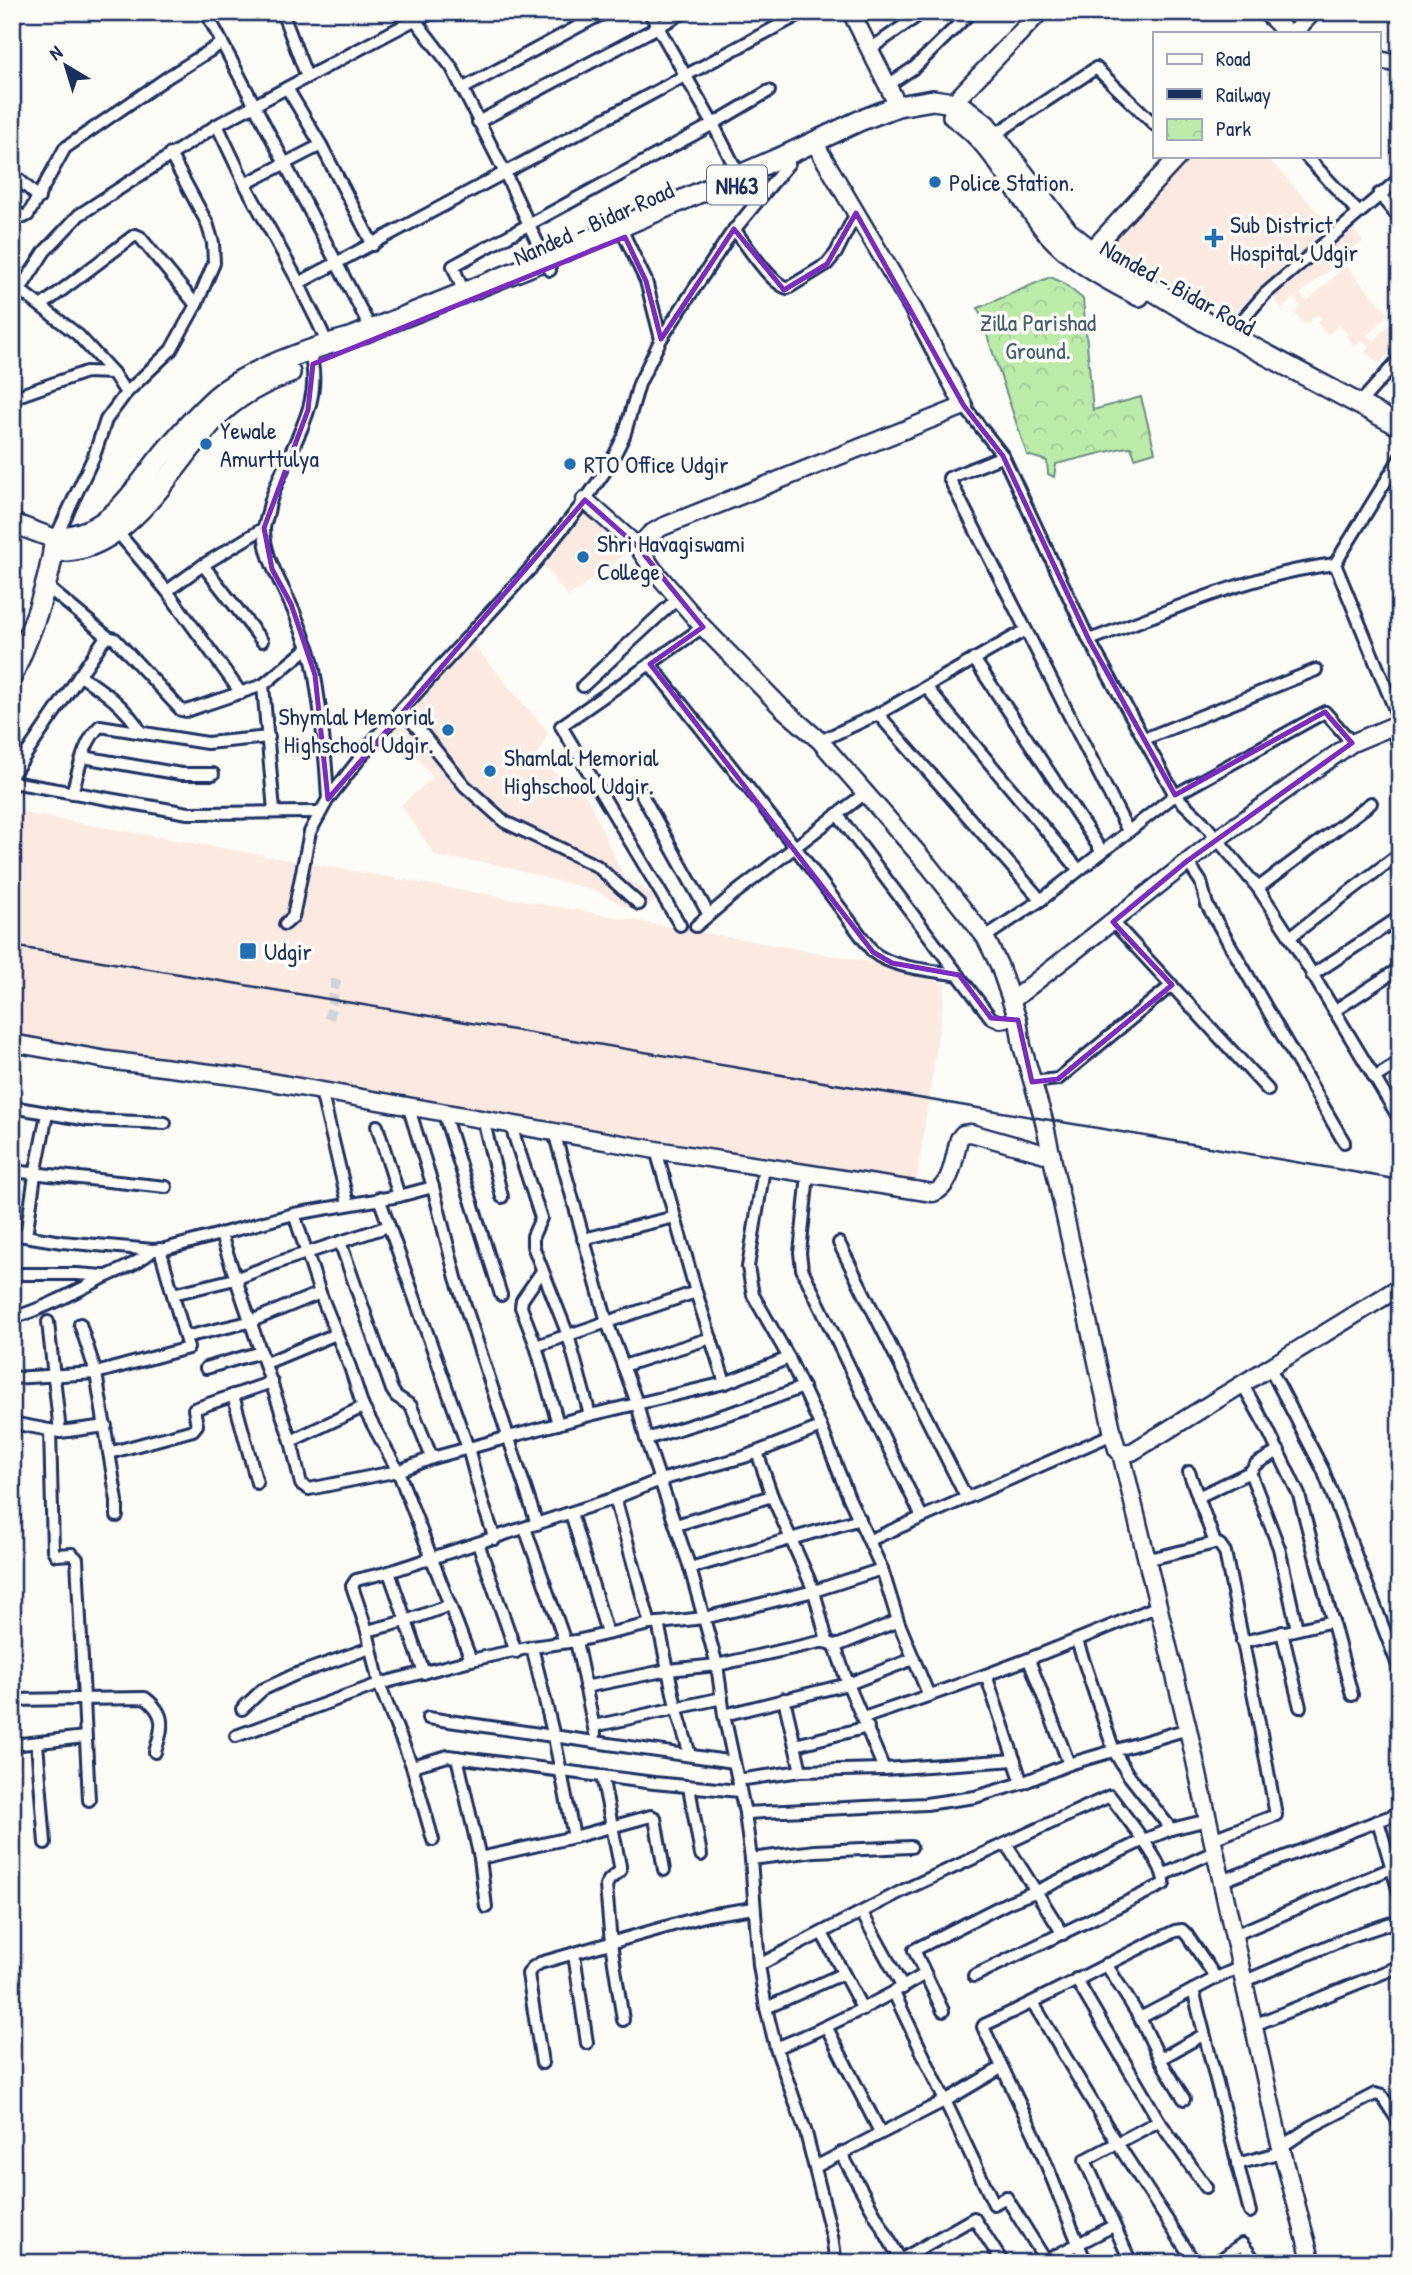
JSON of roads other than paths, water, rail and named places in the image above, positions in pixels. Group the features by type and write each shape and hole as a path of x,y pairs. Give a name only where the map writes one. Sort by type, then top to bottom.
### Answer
{"highway":[{"name":"Nanded - Bidar Road","path":"54,545 111,524 192,421 217,397 250,375 316,353 547,265 789,163 859,121 898,106 933,100 953,103 986,125 1068,232 1104,261 1229,335 1400,426"},
{"name":"Nanded - Bidar Road","path":"624,231 739,175 893,116 918,112 953,115 967,125 987,147 1044,228 1085,265 1400,435"},
{"name":"Nanded - Bidar Road","path":"316,353 464,293 547,265"},
{"path":"12,676 46,586 54,545"}],"main road":[{"path":"12,523 54,545"},
{"path":"12,536 54,545"}],"street":[{"path":"206,12 371,329"},
{"path":"282,12 307,77"},
{"path":"12,302 16,286 79,215 217,125 412,16 436,12"},
{"path":"462,89 592,15 607,12"},
{"path":"649,12 739,175"},
{"path":"478,122 684,12"},
{"path":"299,283 804,12"},
{"path":"851,12 898,106"},
{"path":"870,49 919,15 917,12"},
{"path":"888,85 915,67 971,12"},
{"path":"953,103 1040,12"},
{"path":"1266,12 1286,32"},
{"path":"1294,32 1313,12"},
{"path":"412,16 452,68 505,173 547,265"},
{"path":"12,210 24,217 28,215 65,148 222,43"},
{"path":"1380,60 1400,64"},
{"path":"994,135 1096,68 1153,123"},
{"path":"287,88 321,145 373,245"},
{"path":"464,293 453,265 769,91"},
{"path":"217,125 245,184 299,283 307,305 322,329 308,410 300,435 271,498 264,528 272,569 291,604 308,648 325,734 328,799"},
{"path":"245,184 321,145"},
{"path":"816,146 913,309 964,406 1003,456 1089,640 1175,795 1203,822 1258,888 1290,936 1374,1079 1398,1112"},
{"path":"54,545 94,456 106,420 126,393 170,350 196,305 214,263 213,243 207,223 170,154"},
{"path":"1091,251 1177,158"},
{"path":"1308,158 1358,212"},
{"path":"285,924 293,917 310,832 328,799 378,735 531,568 585,500 609,466 624,436 639,384 661,339 734,229 789,163"},
{"path":"12,173 39,198"},
{"path":"1229,335 1265,294 1400,177"},
{"path":"1379,194 1400,219"},
{"path":"734,229 771,276 782,287 788,288 827,264 836,253 856,213"},
{"path":"624,231 646,281 661,339"},
{"path":"41,306 135,235 140,237 196,305"},
{"path":"16,286 78,335 113,373 126,393"},
{"path":"1359,404 1400,358"},
{"path":"12,398 86,372 113,373"},
{"path":"638,547 650,534 662,527 964,406"},
{"path":"1003,456 949,478 1128,831"},
{"path":"1335,564 1400,458"},
{"path":"585,500 638,547 653,569 703,627 782,708 820,741 929,866 985,937 999,965 1018,1020 1022,1046 1052,1156 1113,1434 1121,1454 1188,1729 1208,1820 1209,1847 1222,1881 1307,2261"},
{"path":"111,524 167,591 242,693"},
{"path":"167,591 203,565 264,528"},
{"path":"1089,640 1262,577 1300,568 1335,564"},
{"path":"1335,564 1397,724 1400,749"},
{"path":"203,565 262,641"},
{"path":"46,586 108,637 116,639 181,710 186,711 263,685 308,648"},
{"path":"583,686 679,597"},
{"path":"680,925 561,726 703,627"},
{"path":"820,741 878,715 1026,630"},
{"path":"12,775 79,675 108,637"},
{"path":"974,659 1102,852"},
{"path":"650,664 873,952 892,962 958,975"},
{"path":"1144,739 1316,670"},
{"path":"79,675 101,689 127,712 141,732"},
{"path":"263,685 274,811"},
{"path":"926,687 1079,870"},
{"path":"402,709 465,786 505,822 597,866 639,904"},
{"path":"985,937 1041,900 1175,795 1325,712 1352,743"},
{"path":"878,715 1041,900"},
{"path":"1011,1001 1217,839 1352,743 1397,724"},
{"path":"72,793 93,732 100,726 191,742 269,737"},
{"path":"83,757 181,774 213,774"},
{"path":"12,782 187,813 320,812"},
{"path":"637,786 709,915"},
{"path":"696,926 864,794"},
{"path":"1258,888 1371,803"},
{"path":"837,814 991,1018 1000,1022 1018,1020"},
{"path":"1290,936 1399,854"},
{"path":"1187,861 1201,882 1207,905 1344,1142"},
{"path":"1312,975 1400,917"},
{"path":"1113,922 1268,1090"},
{"path":"1334,1011 1400,968"},
{"path":"1032,1082 1058,1079 1172,985"},
{"path":"12,1043 107,1060 242,1077 656,1150 933,1193 946,1185 959,1139 963,1134 971,1133 1052,1156"},
{"path":"1374,1079 1400,1062"},
{"path":"321,1091 348,1203"},
{"path":"408,1105 433,1187 456,1278 537,1524"},
{"path":"12,1107 88,1120 165,1124"},
{"path":"443,1111 501,1295"},
{"path":"26,1236 47,1114"},
{"path":"483,1119 502,1198"},
{"path":"510,1124 541,1219 533,1236 533,1246 568,1335 590,1415"},
{"path":"377,1126 399,1196"},
{"path":"554,1132 607,1322 637,1403 646,1439 690,1568 717,1665 724,1715 745,1813 759,1965 766,2008 776,2048 806,2133 832,2236 836,2263"},
{"path":"656,1150 725,1383"},
{"path":"764,1168 748,1267 753,1295 789,1358 821,1427 882,1569 898,1621 929,1696"},
{"path":"12,1171 166,1187"},
{"path":"808,1174 800,1253 803,1269 922,1517"},
{"path":"12,1234 62,1242 156,1250 221,1235 294,1213 399,1196 433,1187"},
{"path":"379,1198 468,1448 495,1538"},
{"path":"294,1213 320,1293 363,1407 398,1471 471,1660"},
{"path":"583,1239 675,1217"},
{"path":"173,1294 235,1279 306,1252 389,1226"},
{"path":"221,1235 249,1322 266,1363 291,1441 301,1484 309,1489 398,1471 432,1458 590,1415 725,1383 789,1358"},
{"path":"340,1242 392,1390 411,1406 432,1458"},
{"path":"839,1243 966,1497"},
{"path":"12,1318 33,1312 156,1250"},
{"path":"12,1378 96,1373 188,1348 173,1294 156,1250"},
{"path":"542,1271 522,1300 521,1307 536,1346 558,1424"},
{"path":"12,1274 106,1277"},
{"path":"1121,1454 1132,1452 1400,1287"},
{"path":"536,1346 696,1292"},
{"path":"185,1337 249,1322 320,1293"},
{"path":"48,1322 54,1375 53,1550 56,1555 72,1554 77,1559 89,1800"},
{"path":"80,1324 96,1373 106,1426 117,1516"},
{"path":"266,1363 336,1334"},
{"path":"623,1366 711,1338"},
{"path":"206,1368 261,1352"},
{"path":"1270,1368 1333,1494 1400,1671"},
{"path":"109,1453 193,1430 197,1425 194,1409 272,1382"},
{"path":"1242,1385 1279,1451 1299,1495 1352,1695"},
{"path":"646,1439 747,1408 803,1387"},
{"path":"233,1395 257,1483"},
{"path":"291,1441 363,1407"},
{"path":"12,1423 55,1431 106,1426"},
{"path":"433,1840 412,1766 379,1684 367,1631 352,1584 356,1580 389,1572 571,1513 660,1480 757,1452 821,1427"},
{"path":"870,1540 1113,1434"},
{"path":"1198,1497 1250,1472 1256,1464 1279,1451"},
{"path":"757,1452 772,1496 814,1591 831,1643 884,1769"},
{"path":"1189,1472 1215,1543"},
{"path":"1250,1472 1279,1548 1297,1629"},
{"path":"676,1525 772,1496"},
{"path":"615,1498 668,1670 690,1755"},
{"path":"571,1513 607,1633"},
{"path":"690,1568 860,1519"},
{"path":"525,1528 571,1642 586,1687 596,1743"},
{"path":"478,1543 516,1651"},
{"path":"1146,1560 1215,1543 1220,1545 1224,1552 1276,1815 1209,1847 1163,1875"},
{"path":"236,1736 379,1684 424,1672 654,1623 704,1618 814,1591 882,1569"},
{"path":"389,1572 424,1672"},
{"path":"367,1631 406,1621 450,1605"},
{"path":"795,1745 865,1723 1077,1641 1158,1606"},
{"path":"586,1687 668,1670 717,1665 831,1643 898,1621"},
{"path":"1242,1642 1333,1621"},
{"path":"1282,1632 1300,1707"},
{"path":"1077,1641 1114,1751 1127,1773 1171,1829"},
{"path":"533,1647 574,1838"},
{"path":"242,1709 262,1690 294,1675 370,1648"},
{"path":"724,1715 848,1684 913,1659"},
{"path":"1029,1660 1069,1765"},
{"path":"986,1675 1022,1783"},
{"path":"12,1700 145,1698 159,1713 163,1727 155,1752"},
{"path":"594,1726 722,1698"},
{"path":"784,1699 802,1771"},
{"path":"428,1718 734,1762"},
{"path":"745,1813 926,1804 975,1797 1188,1729"},
{"path":"12,1745 85,1737"},
{"path":"37,1743 45,1843"},
{"path":"412,1766 441,1757 457,1757 689,1787 739,1786 802,1771 884,1769 1015,1760"},
{"path":"457,1757 480,1858 486,1907"},
{"path":"602,1776 620,1866 620,1871 606,1886 611,1943 623,2020"},
{"path":"689,1787 701,1855"},
{"path":"759,1965 904,1889 1110,1796 1144,1840 1165,1881 1160,1886 974,1976"},
{"path":"1222,1881 1400,1813"},
{"path":"480,1858 574,1838 648,1816 655,1818 664,1870"},
{"path":"943,2011 914,1950 1009,1902 1144,1840 1171,1829 1208,1820"},
{"path":"1378,1821 1400,1896"},
{"path":"1006,1844 1063,1934"},
{"path":"751,1859 857,1848 911,1847"},
{"path":"1234,1935 1392,1868"},
{"path":"542,2063 528,1974 532,1968 540,1963 708,1915 754,1908"},
{"path":"862,1913 899,1990 944,2100 995,2204 1006,2197 1043,2262 1112,2226"},
{"path":"1140,2018 1216,1978 1243,1974 1400,1920"},
{"path":"1086,2263 1035,2136 983,2027 1175,1931 1182,1930 1216,1978"},
{"path":"822,1933 863,2010"},
{"path":"573,1954 587,2043"},
{"path":"1105,1964 1140,2018 1184,2099"},
{"path":"1254,2025 1400,1966"},
{"path":"766,2008 842,1974"},
{"path":"776,2048 827,2028 925,1974"},
{"path":"1076,1979 1159,2121 1206,2187"},
{"path":"1193,1990 1250,2212"},
{"path":"1033,2003 1116,2143 1195,2263"},
{"path":"827,2028 880,2132"},
{"path":"1160,2059 1203,2035"},
{"path":"815,2167 1001,2068"},
{"path":"1237,2164 1281,2149 1311,2127 1375,2094 1382,2096 1400,2124"},
{"path":"1131,2263 1084,2162 1159,2121"},
{"path":"842,2153 899,2262 974,2218 1003,2263"},
{"path":"1216,2263 1242,2244 1257,2263"}],"tunnel":[{"path":"329,1019 337,975"}],"railway":[{"path":"12,946 1400,1180"}],"place":[{"name":"Police Station.","path":"935,182"},
{"name":"Sub District Hospital, Udgir","path":"1214,238"},
{"name":"Yewale Amurttulya","path":"206,444"},
{"name":"RTO Office Udgir","path":"570,464"},
{"name":"Shri Havagiswami College","path":"583,557"},
{"name":"Shymlal Memorial Highschool Udgir.","path":"448,730"},
{"name":"Shamlal Memorial Highschool Udgir.","path":"490,771"},
{"name":"Udgir","path":"248,951"}],"park label":[{"name":"Zilla Parishad Ground.","path":"1038,336"}]}
